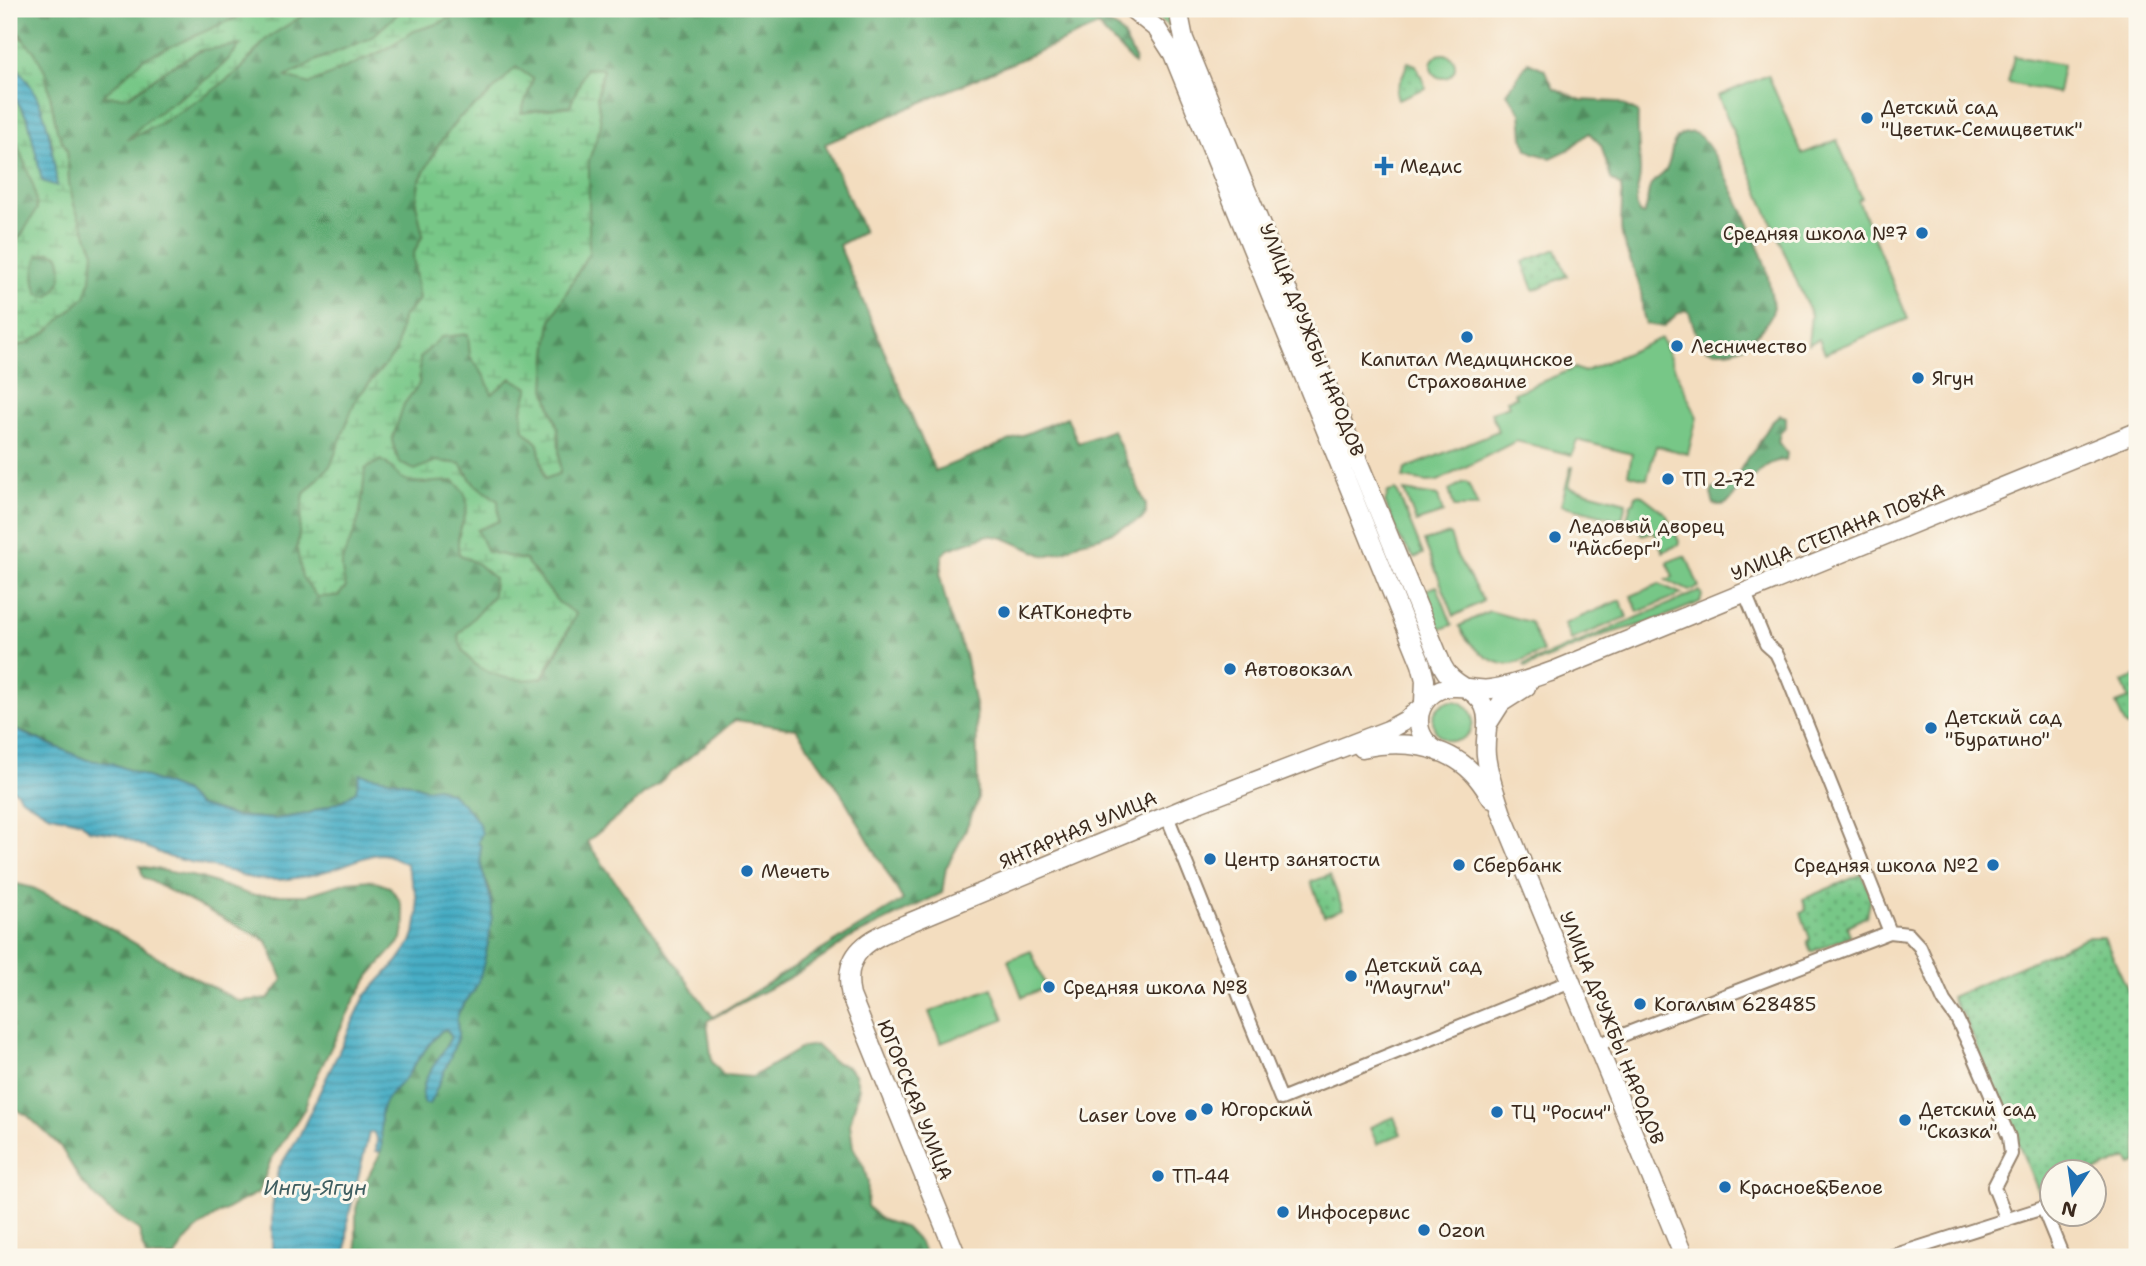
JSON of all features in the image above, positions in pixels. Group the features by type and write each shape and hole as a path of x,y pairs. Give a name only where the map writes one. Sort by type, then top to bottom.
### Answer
{"main road":[{"name":"УЛИЦА ДРУЖБЫ НАРОДОВ","path":"1132,9 1157,29 1173,54 1421,664 1425,680 1423,704"},
{"name":"УЛИЦА ДРУЖБЫ НАРОДОВ","path":"1178,9 1184,39 1442,665 1448,676 1463,688"},
{"name":"УЛИЦА СТЕПАНА ПОВХА","path":"1553,671 2137,432"},
{"path":"1325,756 1398,725 1440,689 1494,689 1553,671"},
{"path":"1325,756 1387,744 1412,745 1456,755 1472,749 1480,741 1497,708 1507,698 1553,671"},
{"path":"1463,688 1482,702 1486,713 1487,764 1502,814"},
{"path":"1423,704 1419,719 1421,733 1430,746 1471,772 1502,814"},
{"name":"ЯНТАРНАЯ УЛИЦА","path":"854,956 879,936 1167,816 1325,756"},
{"name":"УЛИЦА ДРУЖБЫ НАРОДОВ","path":"1502,814 1684,1257"},
{"name":"ЮГОРСКАЯ УЛИЦА","path":"854,956 848,977 851,996 957,1257"}],"street":[{"path":"1745,593 1766,644 1776,653 1788,678 1890,932"},
{"path":"1167,816 1281,1099 1571,981"},
{"path":"1597,1045 1890,932 1908,934 1920,947 1944,1001 1957,1019 2009,1137 2011,1154 1994,1187 2007,1220"},
{"path":"1889,1257 2043,1208 2063,1257"}],"green space":[{"path":"9,9 255,9 231,20 129,97 167,69 202,50 241,44 209,78 149,120 130,138 208,94 240,70 267,38 313,9 403,9 371,38 317,60 287,76 310,83 382,51 414,31 440,23 465,9 1090,9 1123,35 1135,59 1134,64 1098,26 825,144 864,232 839,245 935,471 1067,417 1078,443 1113,430 1146,505 1146,514 1142,519 1101,537 1080,542 1067,550 1045,556 1004,538 988,535 949,549 943,554 940,576 949,614 965,655 976,710 978,800 946,868 942,893 848,939 797,973 707,1021 712,1062 723,1075 752,1077 803,1047 816,1045 834,1062 846,1066 855,1074 859,1089 850,1124 853,1147 864,1167 868,1183 867,1206 880,1219 906,1228 919,1242 927,1257 358,1257 356,1209 362,1188 381,1152 381,1111 387,1096 412,1070 414,1061 441,1031 446,1029 451,1037 424,1084 436,1090 458,1035 458,1013 475,988 490,929 492,908 490,889 481,872 481,847 452,794 438,787 425,789 409,783 360,775 357,791 343,800 307,814 275,819 234,816 197,805 183,791 111,763 87,760 13,728 9,722 9,347 26,344 94,252 75,208 69,184 67,150 57,130 45,71 20,34 9,25","holes":["586,69 603,69 597,96 601,125 589,160 589,252 551,320 547,353 545,389 558,429 560,473 545,479 538,444 524,430 522,410 529,388 511,378 492,393 485,377 470,356 469,334 441,337 420,358 419,384 404,404 391,440 399,463 415,471 436,461 461,464 473,483 498,501 476,530 487,552 525,560 558,602 576,614 542,678 478,613 493,596 494,578 478,564 459,554 459,533 467,507 463,490 454,481 408,480 399,476 381,460 364,469 363,493 355,530 345,548 340,570 297,549 304,494 331,465 356,399 396,352 402,318 419,300 413,255 423,235 416,203 419,182 438,146 459,118 487,97 521,113 570,106","735,720 796,729 841,793 903,900 713,1017 587,842"]},
{"path":"255,9 313,9 267,38 240,70 208,94 127,140 152,117 212,75 240,45 201,50 167,69 128,97 103,96 143,59"},
{"path":"403,9 465,9 440,23 414,31 382,51 310,84 286,77 317,60 371,38"},
{"path":"1152,9 1169,9 1170,27 1152,13"},
{"path":"9,25 34,51 45,71 57,130 67,150 69,184 75,208 94,252 91,278 85,297 46,333 26,344 9,347 9,249 21,236 37,209 34,188 9,122 9,88 28,119 33,137 53,147 32,89 9,61 14,38 9,35","holes":["50,252 59,255 62,273 57,288 49,297 38,294 34,275 38,256"]},
{"path":"1443,54 1452,57 1455,66 1452,75 1443,78 1434,75 1431,66 1434,57"},
{"path":"2014,56 2063,65 2058,93 2008,83"},
{"path":"1408,62 1416,65 1426,88 1398,99 1396,92"},
{"path":"1528,62 1544,69 1554,88 1581,100 1617,102 1638,112 1640,175 1636,202 1639,213 1643,215 1649,189 1666,170 1675,140 1685,133 1693,133 1706,144 1736,196 1766,267 1773,309 1762,329 1748,343 1729,350 1707,349 1697,335 1689,312 1685,310 1663,327 1646,324 1641,292 1622,235 1621,187 1611,179 1601,145 1589,133 1568,150 1551,158 1527,149 1521,113 1507,93"},
{"path":"516,67 533,79 521,113 570,106 586,68 603,69 597,96 601,125 589,160 589,252 551,320 547,353 545,389 558,429 560,473 545,479 538,444 524,430 522,410 529,388 511,378 492,394 485,377 470,356 468,334 441,337 420,358 419,384 404,404 392,440 399,463 415,470 436,461 461,464 473,483 498,501 499,521 477,530 487,552 525,560 558,602 576,614 542,678 529,679 490,673 469,658 462,648 458,635 493,596 494,578 478,564 459,554 459,533 467,507 463,490 454,481 408,480 399,476 381,460 365,469 359,515 342,562 346,587 338,596 317,597 302,577 297,549 304,494 331,465 356,399 396,352 402,318 419,300 413,255 423,235 416,203 419,182 438,146 459,118 487,97"},
{"path":"1768,75 1802,154 1837,140 1862,198 1858,200 1908,319 1825,353 1819,339 1808,344 1811,315 1718,96"},
{"path":"9,122 31,177 37,207 30,224 9,249"},
{"path":"1556,249 1567,276 1534,290 1523,262"},
{"path":"50,252 59,255 63,273 60,283 49,297 38,294 34,275 38,256"},
{"path":"1661,338 1697,417 1688,454 1656,446 1647,479 1628,474 1632,454 1577,440 1572,455 1516,441 1438,481 1403,478 1405,469 1498,431 1491,412 1509,406 1507,400 1516,397 1514,393 1575,368 1584,372"},
{"path":"1780,415 1786,417 1786,427 1780,433 1778,442 1787,453 1786,460 1771,463 1764,468 1743,484 1725,504 1714,504 1711,494 1713,489 1728,486 1771,423"},
{"path":"1571,467 1569,487 1626,502 1622,520 1561,505"},
{"path":"1464,482 1468,483 1478,507 1454,507 1449,490"},
{"path":"1395,490 1423,554 1414,558 1400,539 1385,503 1388,492"},
{"path":"1404,491 1438,496 1443,513 1416,522"},
{"path":"1640,494 1666,514 1679,541 1678,545 1663,552 1654,531 1642,535 1638,527 1630,530 1630,520 1627,519 1631,503 1634,503 1636,495"},
{"path":"1450,534 1456,554 1483,601 1454,616 1424,541"},
{"path":"1683,556 1687,558 1699,587 1689,591 1666,580 1673,577 1667,562"},
{"path":"1659,584 1682,594 1638,612 1631,596"},
{"path":"1437,586 1452,625 1436,631 1426,590"},
{"path":"1700,591 1700,602 1651,622 1606,634 1525,668 1524,665"},
{"path":"1620,600 1627,617 1571,640 1564,624"},
{"path":"1489,611 1530,622 1543,652 1512,664 1504,664 1480,652 1459,626"},
{"path":"2137,676 2137,732 2125,725 2116,704 2129,699 2122,682"},
{"path":"1453,701 1461,702 1467,707 1472,713 1472,729 1467,735 1461,740 1453,741 1445,740 1439,735 1434,729 1433,721 1434,713 1439,707 1445,702"},
{"path":"140,866 201,878 251,895 306,895 348,882 370,880 390,887 400,901 405,921 402,939 370,975 354,1001 310,1090 305,1108 271,1160 259,1192 201,1226 182,1245 175,1257 146,1257 139,1230 107,1209 81,1181 60,1146 28,1116 9,1105 9,882 33,888 80,911 185,973 239,1001 268,999 283,980 267,941 143,877"},
{"path":"1862,874 1871,897 1867,916 1847,926 1850,936 1811,952 1807,941 1810,939 1801,913 1806,910 1803,899"},
{"path":"1330,875 1343,909 1324,916 1311,882"},
{"path":"2087,937 2104,937 2137,1010 2137,1163 2131,1165 2127,1158 2108,1166 2108,1158 2038,1158 2038,1190 1964,1016 1951,997"},
{"path":"1031,951 1046,988 1022,997 1008,960"},
{"path":"992,988 1004,1019 941,1043 929,1012"},
{"path":"1394,1117 1401,1134 1377,1144 1370,1127"}],"water":[{"path":"9,61 21,73 39,102 53,152 57,186 42,181 28,119 9,88"},
{"name":"Ингу-Ягун","path":"9,722 13,729 87,760 111,763 183,791 197,805 234,816 275,819 307,814 343,800 356,791 360,774 409,783 425,789 437,787 452,794 478,822 482,833 478,842 481,847 482,871 492,909 482,970 476,987 458,1014 457,1039 429,1104 425,1104 423,1087 451,1036 446,1029 441,1031 384,1103 381,1115 381,1152 376,1151 377,1138 373,1132 369,1133 348,1219 346,1257 272,1257 272,1209 278,1169 299,1136 365,996 397,962 411,942 418,912 416,894 406,864 391,856 376,854 303,877 259,879 169,857 116,834 89,830 81,822 48,814 9,788"}],"place":[{"name":"Детский сад \"Цветик-Семицветик\"","path":"1867,118"},
{"name":"Медис","path":"1384,166"},
{"name":"Средняя школа №7","path":"1922,233"},
{"name":"Капитал Медицинское Страхование","path":"1467,337"},
{"name":"Лесничество","path":"1677,346"},
{"name":"Ягун","path":"1918,378"},
{"name":"ТП 2-72","path":"1668,479"},
{"name":"Ледовый дворец \"Айсберг\"","path":"1555,537"},
{"name":"КАТКонефть","path":"1004,612"},
{"name":"Автовокзал","path":"1230,669"},
{"name":"Детский сад \"Буратино\"","path":"1931,728"},
{"name":"Центр занятости","path":"1210,859"},
{"name":"Сбербанк","path":"1459,865"},
{"name":"Средняя школа №2","path":"1993,865"},
{"name":"Мечеть","path":"747,871"},
{"name":"Детский сад \"Маугли\"","path":"1351,976"},
{"name":"Средняя школа №8","path":"1049,987"},
{"name":"Когалым 628485","path":"1640,1004"},
{"name":"Югорский","path":"1207,1109"},
{"name":"ТЦ \"Росич\"","path":"1497,1112"},
{"name":"Laser Love","path":"1191,1115"},
{"name":"Детский сад \"Сказка\"","path":"1905,1120"},
{"name":"ТП-44","path":"1158,1176"},
{"name":"Красное&Белое","path":"1725,1187"},
{"name":"Инфосервис","path":"1283,1212"},
{"name":"Ozon","path":"1424,1230"}]}
